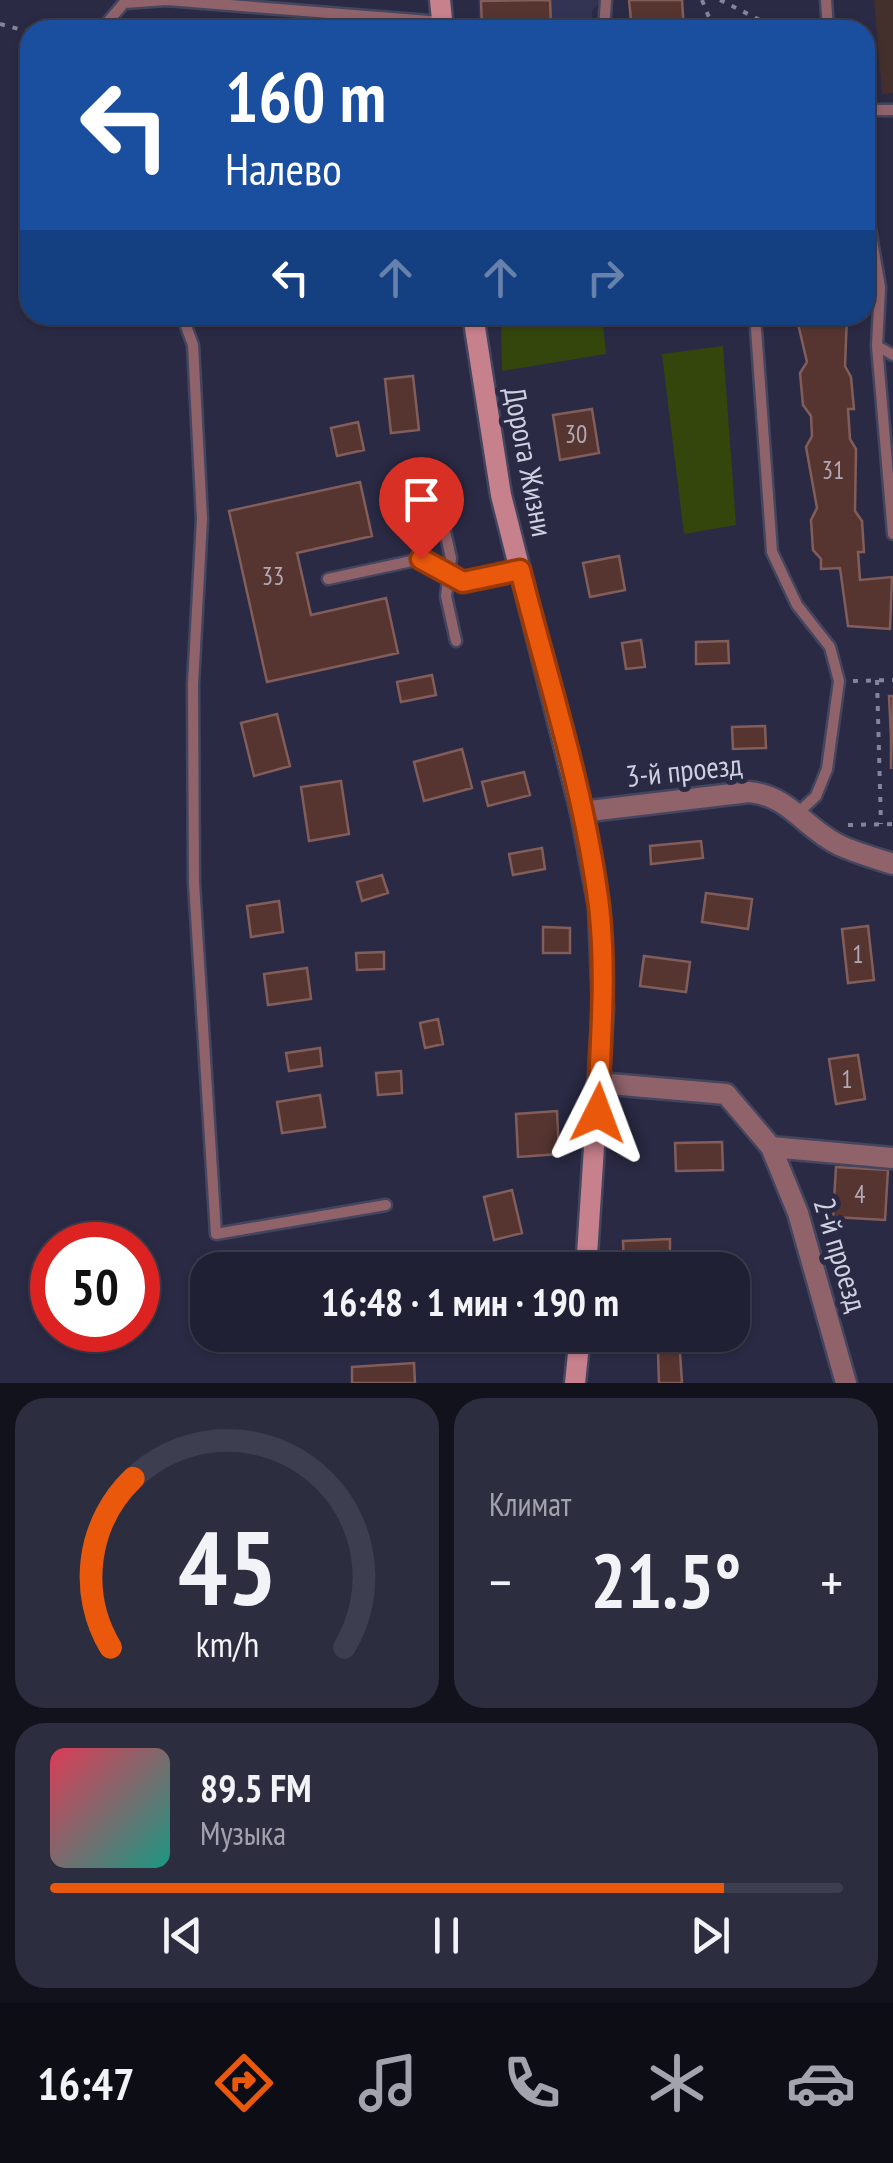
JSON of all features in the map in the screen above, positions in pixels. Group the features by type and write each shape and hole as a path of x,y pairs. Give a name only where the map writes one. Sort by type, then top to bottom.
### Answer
{"main road":[{"name":"Дорога Жизни","path":"474,325 490,439 582,812 599,907 603,1008 587,1252"},
{"path":"576,1383 579,1352"}],"street":[{"name":"3-й проезд","path":"582,812 749,792 767,794 798,812 839,845 893,864"},
{"path":"598,1083 726,1094 771,1147 893,1158"},
{"name":"2-й проезд","path":"771,1147 798,1213 846,1383"}],"lane":[{"path":"110,20 124,3 167,0 379,20"},
{"path":"875,259 880,287 877,346 893,534"},
{"path":"186,325 193,345 202,519 194,684 194,883 216,1234 386,1205"},
{"path":"756,325 772,552 796,605 830,647 839,681 827,769 816,796 798,812"},
{"path":"877,346 893,355"},
{"path":"432,473 451,558 446,596 456,641"},
{"path":"328,580 421,559 434,563 448,578 463,582 520,570"}],"path":[{"path":"720,0 760,20"},
{"path":"876,680 880,824"},
{"path":"839,681 893,680"}],"shaded area":[{"path":"478,0 603,0 592,10 592,20 479,20"},
{"path":"874,0 893,0 893,93 882,94"}],"green space":[{"path":"501,325 603,325 606,354 502,371"},
{"path":"723,346 736,525 684,534 662,354"},
{"path":"418,474 429,523 411,527 399,478"}],"building":[{"path":"550,0 551,20 482,20 481,1"},
{"path":"629,0 682,0 683,20 631,20"},
{"path":"798,325 847,325 845,366 851,377 854,409 848,409 850,439 856,449 855,511 862,521 864,552 858,552 860,580 892,577 890,629 848,626 840,568 821,569 821,559 813,550 811,520 817,508 806,447 812,436 811,416 803,405 800,373 807,362"},
{"path":"413,376 419,430 391,433 385,379"},
{"path":"592,409 599,453 560,460 553,415"},
{"path":"358,422 364,450 337,456 331,428"},
{"path":"360,482 372,536 297,553 311,615 386,598 398,653 267,682 229,511"},
{"path":"619,556 625,590 590,597 583,563"},
{"path":"641,640 645,667 626,669 622,643"},
{"path":"728,641 729,663 696,664 696,642"},
{"path":"432,675 436,695 401,702 397,682"},
{"path":"889,696 893,696 891,769 891,738"},
{"path":"277,714 290,766 254,776 241,723"},
{"path":"765,726 766,748 733,749 732,727"},
{"path":"462,749 472,788 424,801 414,762"},
{"path":"524,772 530,795 488,806 482,782"},
{"path":"341,781 349,834 309,841 301,787"},
{"path":"701,841 703,858 651,864 650,846"},
{"path":"542,848 545,869 513,875 509,854"},
{"path":"382,875 388,893 362,901 357,882"},
{"path":"706,893 752,899 748,929 702,922"},
{"path":"279,901 283,932 251,937 247,906"},
{"path":"868,926 874,980 848,983 842,929"},
{"path":"543,927 570,928 570,953 543,953"},
{"path":"384,952 384,969 357,970 356,953"},
{"path":"644,956 690,962 686,992 640,986"},
{"path":"307,968 311,999 268,1005 264,974"},
{"path":"438,1019 443,1044 425,1048 420,1023"},
{"path":"320,1048 322,1066 289,1071 286,1053"},
{"path":"858,1055 865,1099 836,1104 829,1059"},
{"path":"401,1071 402,1093 378,1095 376,1073"},
{"path":"320,1095 325,1127 282,1133 277,1102"},
{"path":"557,1111 559,1154 518,1157 516,1114"},
{"path":"722,1142 723,1170 676,1171 675,1143"},
{"path":"836,1167 888,1170 885,1220 833,1217"},
{"path":"512,1190 522,1233 494,1240 484,1197"},
{"path":"670,1239 670,1252 623,1252 623,1241"},
{"path":"680,1352 682,1383 659,1383 658,1353"},
{"path":"414,1363 415,1383 352,1383 352,1367"}],"route":[{"path":"421,559 434,563 448,578 463,582 520,570 582,812 599,907 603,1008 598,1113"}]}
